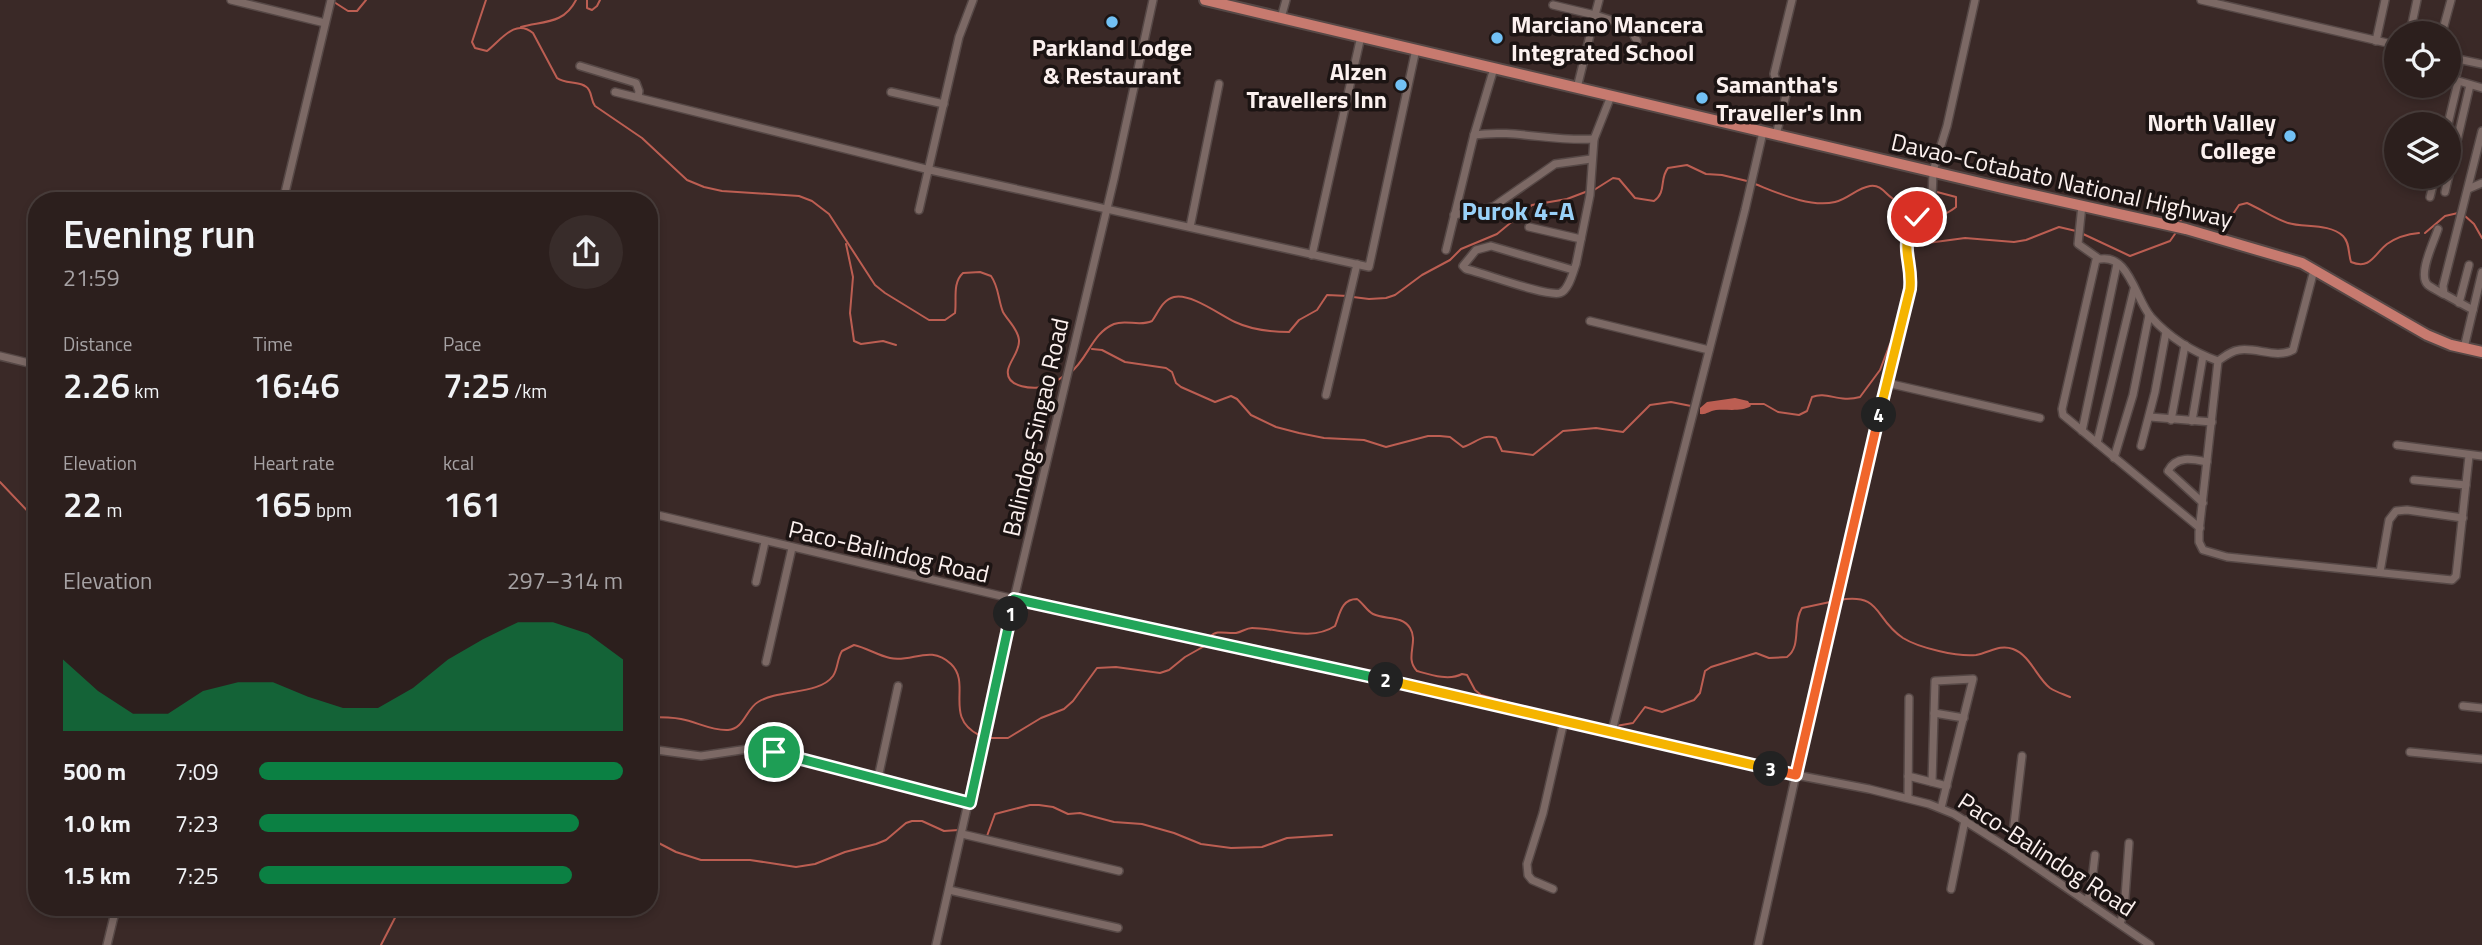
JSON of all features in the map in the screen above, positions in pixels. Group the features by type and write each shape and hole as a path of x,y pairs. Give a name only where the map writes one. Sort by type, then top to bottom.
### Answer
{"highway":[{"name":"Davao-Cotabato National Highway","path":"1205,0 2186,229 2276,254 2314,270 2427,335 2482,352"}],"street":[{"path":"231,0 325,23"},
{"path":"285,192 331,0"},
{"path":"919,210 962,27 973,0"},
{"name":"Balindog-Singao Road","path":"936,945 1153,0"},
{"path":"1281,18 1286,0"},
{"path":"1577,88 1599,0"},
{"path":"1776,135 1787,91 1786,86 1776,80 1774,74 1792,0"},
{"path":"1758,945 1910,289 1906,241 1917,217 1931,203 1933,171 1947,126 1975,0"},
{"path":"2201,0 2384,43"},
{"path":"2376,41 2385,0"},
{"path":"2413,21 2417,0"},
{"path":"2445,21 2451,0"},
{"path":"1553,5 1629,26 1637,41"},
{"path":"1312,255 1361,36"},
{"path":"615,92 930,170 1369,267 1416,50"},
{"path":"2461,59 2482,64"},
{"path":"580,66 636,83 638,97"},
{"path":"1446,250 1474,135 1494,68"},
{"path":"2461,83 2482,88"},
{"path":"1190,227 1219,84"},
{"path":"2445,191 2470,85"},
{"path":"891,92 944,104"},
{"path":"1573,270 1491,246 1476,250 1463,266 1556,293 1564,290 1573,270 1591,189 1594,139 1611,96"},
{"path":"2444,294 2443,286 2482,131"},
{"path":"1612,731 1763,132"},
{"path":"1474,135 1511,134 1558,139 1594,139"},
{"path":"1454,215 1493,207 1555,164 1591,159"},
{"path":"2468,189 2482,183"},
{"path":"2430,197 2432,189"},
{"path":"2082,205 2078,244 2098,258 2126,270 2149,315 2166,332 2203,356 2218,360 2241,349 2283,354 2293,350 2314,270"},
{"path":"1528,227 1581,239"},
{"path":"2438,229 2423,271 2424,279 2427,284 2473,310"},
{"path":"2098,258 2094,265 2062,409 2065,418 2200,528"},
{"path":"1326,395 1357,264"},
{"path":"2082,431 2117,264"},
{"path":"2459,303 2469,265"},
{"path":"2464,348 2482,272"},
{"path":"2097,443 2134,289"},
{"path":"2114,458 2133,395 2149,315"},
{"path":"1590,321 1709,350"},
{"path":"2141,446 2150,417 2166,332"},
{"path":"2171,420 2185,345"},
{"path":"0,356 28,363"},
{"path":"2192,421 2203,356"},
{"path":"2218,360 2200,528 2201,547 2206,552 2218,556 2454,579 2469,456"},
{"path":"1887,383 2040,418"},
{"path":"2150,417 2212,422"},
{"path":"2397,444 2482,456"},
{"path":"2203,503 2170,475 2169,469 2183,460 2207,462"},
{"path":"2414,480 2466,485"},
{"path":"2380,572 2389,520 2396,511 2407,510 2463,518"},
{"name":"Paco-Balindog Road","path":"658,515 1014,599 1261,651 1796,775 1908,798 1941,808 1965,820 2150,945"},
{"path":"756,582 765,542"},
{"path":"766,662 792,548"},
{"path":"1932,782 1935,681 1973,680 1941,808"},
{"path":"878,778 898,686"},
{"path":"1908,798 1909,698"},
{"path":"2463,706 2482,708"},
{"path":"1934,713 1964,718"},
{"path":"1553,889 1532,880 1528,875 1527,864 1543,813 1564,721"},
{"path":"658,750 701,756 764,749 970,803"},
{"path":"2410,752 2482,759"},
{"path":"2011,850 2022,756"},
{"path":"1908,776 1947,786"},
{"path":"1951,889 1965,820"},
{"path":"962,834 1119,871"},
{"path":"2120,924 2124,911 2129,843"},
{"path":"2087,902 2095,855"},
{"path":"949,890 1118,929"},
{"path":"107,945 114,916"}],"shaded area":[{"path":"1735,398 1748,401 1751,406 1700,414 1700,408 1707,402"}],"waterway":[{"path":"334,2 348,11 357,11 366,0"},
{"path":"486,0 472,42 475,48 487,51 514,29 526,29 533,33 557,78 586,87 595,106 642,138 687,180 722,191 799,196 812,201 829,214 875,285 929,320 945,320 955,313 956,287 963,273 980,272 991,276 1003,312 1019,340 1008,370 1011,381 1022,386 1042,387 1065,375"},
{"path":"521,27 559,18 566,14 576,0"},
{"path":"587,0 587,8 592,10 600,0"},
{"path":"1594,190 1613,178 1619,179 1635,198 1654,201 1662,190 1668,168 1687,165 1706,174 1747,181"},
{"path":"1755,184 1794,199 1815,203 1835,202 1870,186 1879,187 1898,201 1929,192"},
{"path":"1353,297 1369,299 1395,295 1422,275 1450,260 1461,249 1497,234 1532,205 1567,199 1588,191"},
{"path":"1937,192 1956,197 1956,207 1917,232 1914,238 1920,244 1965,238 2014,242 2059,227 2076,231"},
{"path":"2180,223 2182,215 2188,213 2229,220 2239,205 2247,203 2288,223 2324,227 2337,232 2347,242 2351,262 2358,264 2372,260 2395,239 2419,233"},
{"path":"2425,233 2445,216 2458,213"},
{"path":"2465,216 2474,224 2482,238"},
{"path":"2081,233 2130,256 2170,241 2177,231"},
{"path":"846,244 853,277 850,313 854,341 861,344 883,341 896,345"},
{"path":"1070,373 1100,333 1114,324 1152,321 1163,304 1174,297 1197,301 1248,327 1289,332 1299,320 1317,310 1327,295 1348,296"},
{"path":"1749,404 1764,404 1778,412 1799,415 1807,411 1812,397 1860,397 1880,370 1890,344"},
{"path":"1092,349 1102,350 1125,362 1166,368 1172,372 1176,383 1181,387 1215,402 1231,396 1251,415 1276,427 1324,438 1364,440 1386,447 1428,436 1450,437 1463,447 1491,437 1496,438 1502,451 1533,455 1563,431 1596,428 1623,432 1650,405 1671,402 1691,406"},
{"path":"0,482 28,512"},
{"path":"1210,637 1219,632 1236,633 1252,628 1305,634 1326,631 1335,626 1344,604 1357,599 1373,614 1398,619 1407,624 1412,633 1411,655 1417,671 1446,677 1467,675 1481,695 1562,717 1610,726"},
{"path":"1839,600 1863,600 1871,604 1903,638 1928,648 1968,655 1999,648 2013,649 2029,661 2050,688 2070,697"},
{"path":"1616,726 1633,723 1645,707 1662,712 1694,700 1700,693 1705,671 1711,667 1756,653 1769,658 1787,657 1796,641 1802,608 1830,602"},
{"path":"988,738 1008,738 1041,718 1064,709 1097,668 1116,667 1160,673 1208,644"},
{"path":"658,717 681,719 716,729 733,729 758,702 827,682 835,673 842,651 854,645 890,658 928,655 943,658 957,672 962,719 968,728 979,735"},
{"path":"985,836 995,814 1030,805 1053,807 1068,814 1080,813 1114,822 1142,824 1201,844 1231,848 1262,847 1287,838 1332,835"},
{"path":"658,843 701,860 750,860 796,867 815,864 876,844 912,821 922,821 944,831 959,830"},
{"path":"381,945 396,916"}],"place":[{"name":"Parkland Lodge & Restaurant","path":"1112,22"},
{"name":"Marciano Mancera Integrated School","path":"1497,38"},
{"name":"Alzen Travellers Inn","path":"1401,85"},
{"name":"Samantha's Traveller's Inn","path":"1702,98"},
{"name":"North Valley College","path":"2290,136"}],"district":[{"name":"Purok 4-A","path":"1518,210"}],"route":[{"path":"774,752 970,803 1014,599 1261,651 1796,775 1910,289 1906,241 1917,217"}]}
